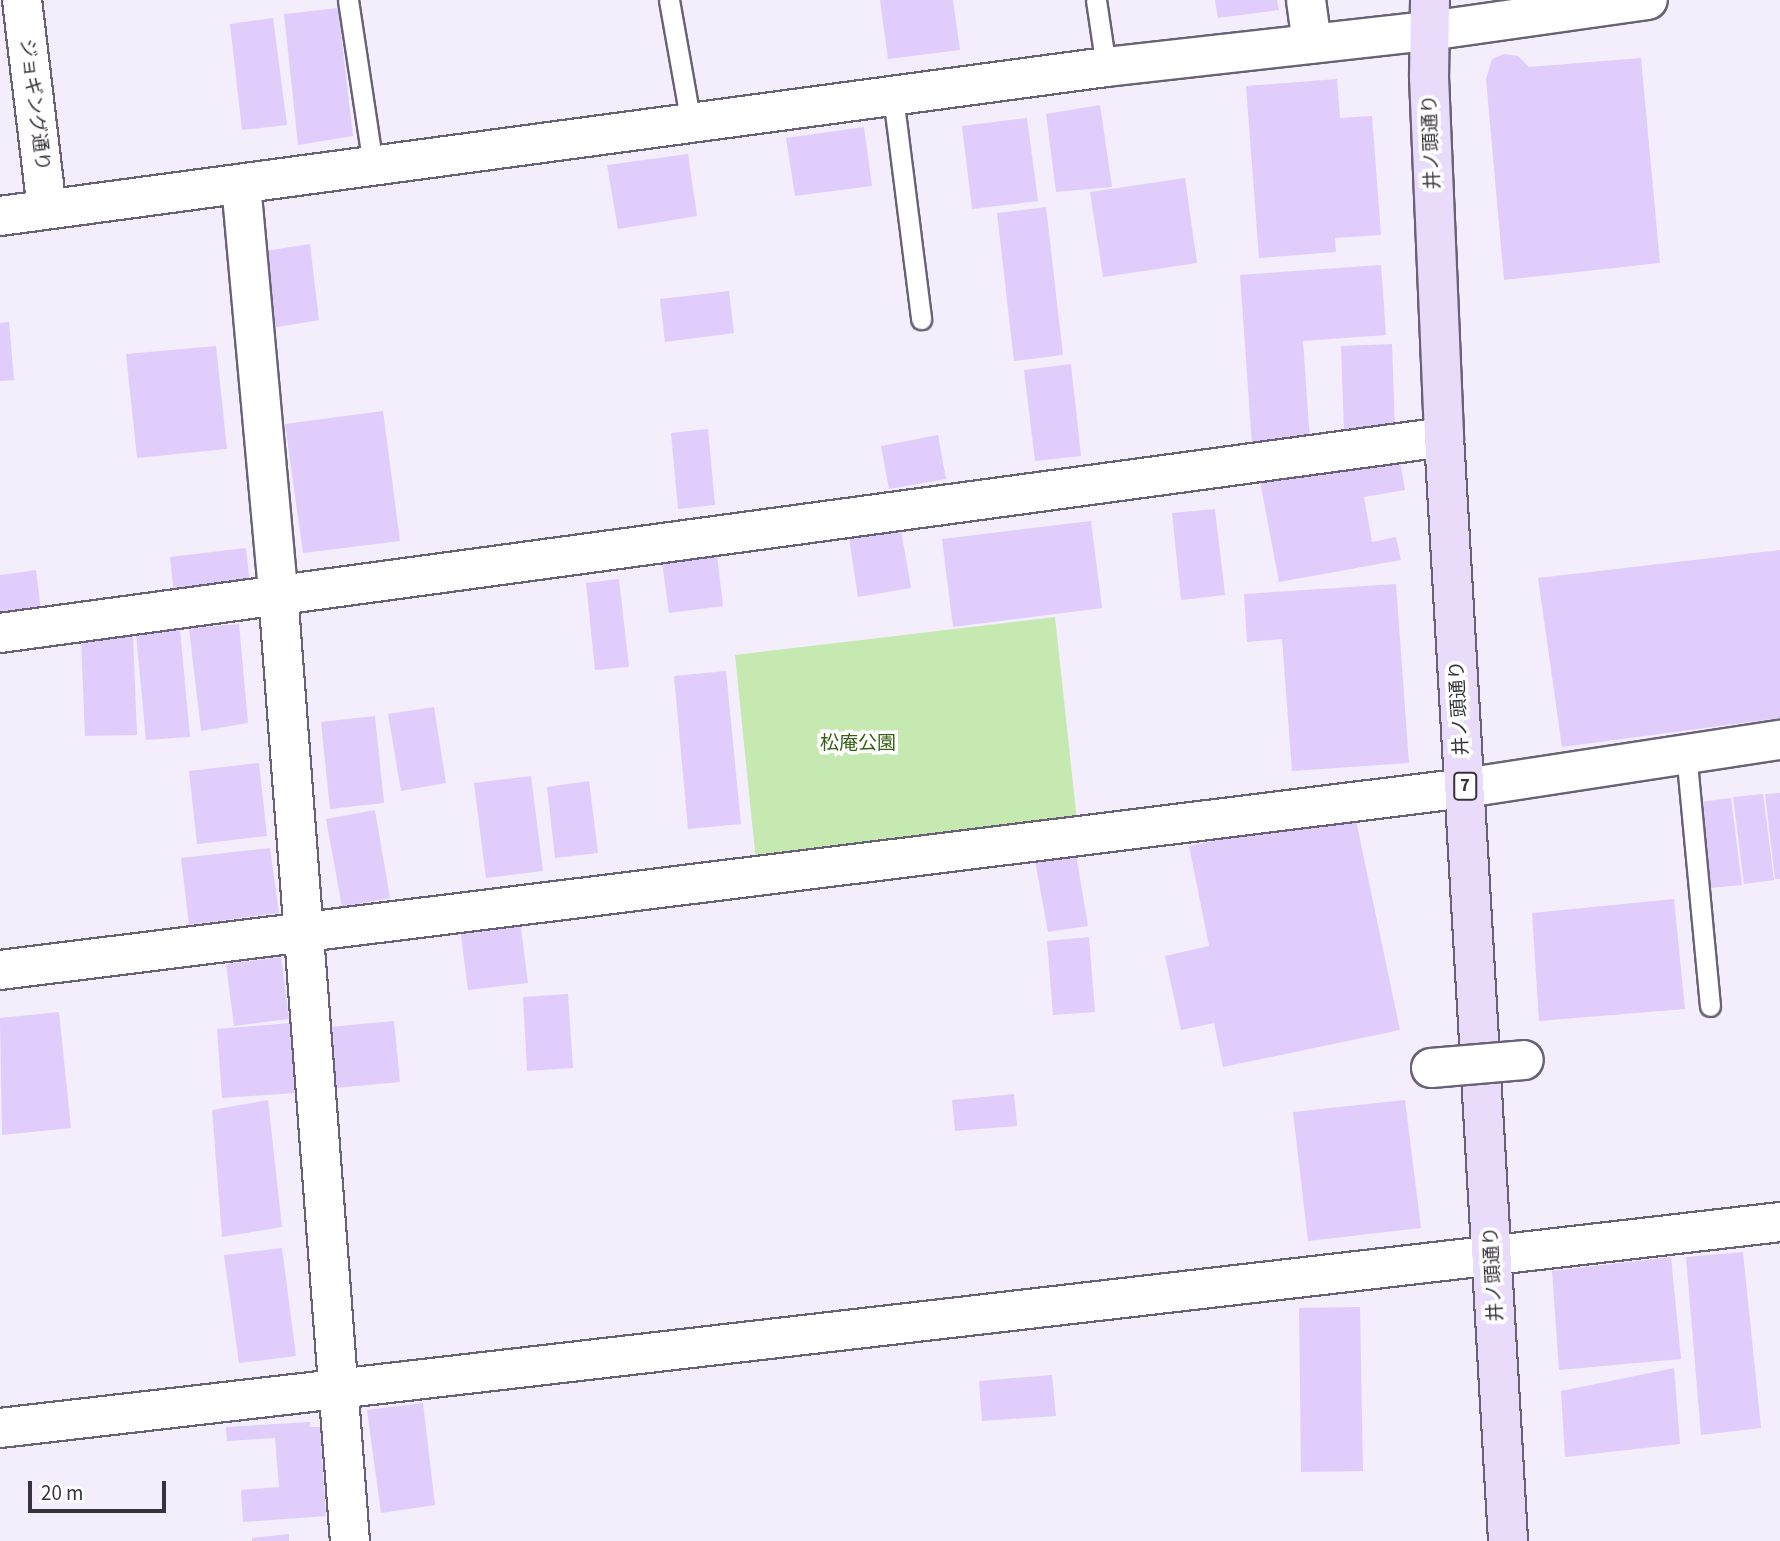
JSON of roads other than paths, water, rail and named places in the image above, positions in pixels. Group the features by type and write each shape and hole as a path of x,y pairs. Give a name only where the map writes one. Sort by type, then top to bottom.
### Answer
{"main road":[{"name":"井ノ頭通り","path":"1430,16 1444,437 1508,1541"}],"street":[{"name":"ジョギング通り","path":"22,0 47,209"},
{"path":"1306,0 1312,44"},
{"path":"0,216 1106,67 1312,44 1430,16 1648,0"},
{"path":"241,184 278,593 301,930 350,1541"},
{"path":"0,633 278,593 1444,437"},
{"path":"0,970 301,930 1465,788 1686,752 1780,740"},
{"path":"1431,1068 1524,1060"},
{"path":"0,1428 1780,1222"}],"lane":[{"path":"348,0 373,166"},
{"path":"669,0 691,123"},
{"path":"1096,0 1106,67"},
{"path":"893,96 921,319"},
{"path":"1686,752 1710,1006"}],"park label":[{"name":"松庵公園","path":"858,744"}]}
